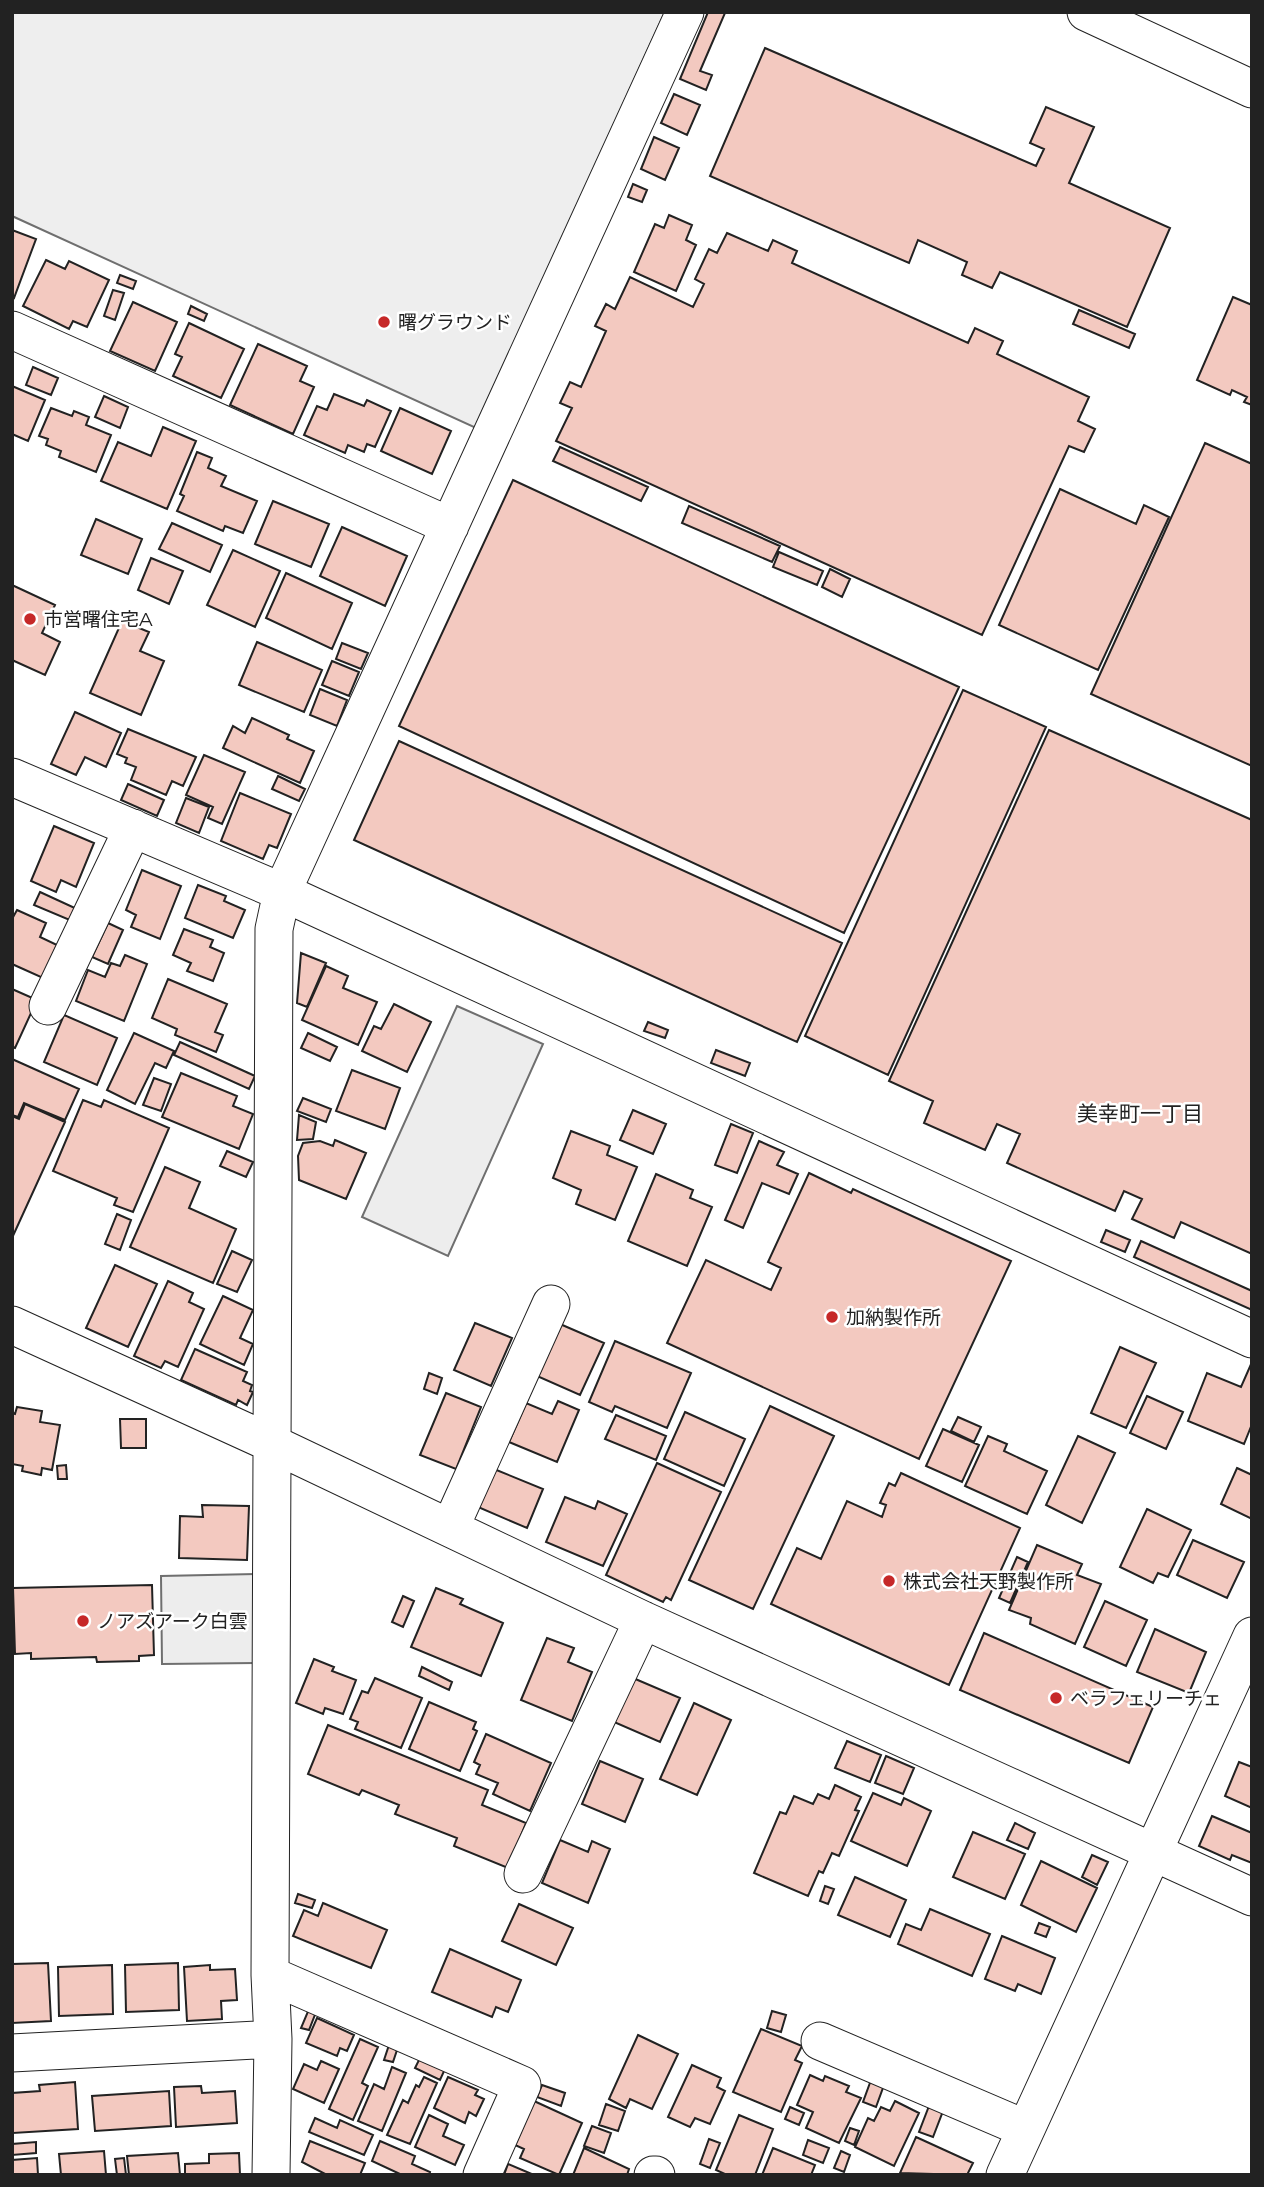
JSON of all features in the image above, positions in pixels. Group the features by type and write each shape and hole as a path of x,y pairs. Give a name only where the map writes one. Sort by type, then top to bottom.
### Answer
{"street":[{"path":"271,2175 274,929 282,892 685,12"},
{"path":"1086,12 1252,89"},
{"path":"12,330 450,526"},
{"path":"12,777 282,892 1252,1339"},
{"path":"48,1006 133,828"},
{"path":"450,1528 551,1304"},
{"path":"12,1325 273,1444 643,1620 1252,1897"},
{"path":"523,1874 643,1620"},
{"path":"1005,2175 1252,1636"},
{"path":"270,1975 522,2085 482,2175"},
{"path":"12,2053 273,2039"},
{"path":"820,2041 1026,2129"}],"shaded area":[{"name":"曙グラウンド","path":"12,12 665,12 476,428 12,216"},
{"path":"457,1006 543,1044 448,1256 362,1217"},
{"path":"258,1574 259,1663 162,1664 161,1576"}],"building":[{"path":"708,12 725,13 700,71 712,75 706,90 680,79"},
{"path":"765,48 1036,166 1044,149 1030,143 1046,107 1094,127 1069,183 1170,228 1127,327 1000,272 992,288 962,275 967,262 918,240 909,263 710,176"},
{"path":"674,94 700,105 687,135 661,123"},
{"path":"654,137 679,148 665,180 641,169"},
{"path":"633,184 647,190 642,202 628,197"},
{"path":"669,215 692,225 686,240 696,245 676,291 634,272 655,224 664,228"},
{"path":"12,230 36,239 14,298 12,297"},
{"path":"727,233 768,251 773,240 797,251 792,263 968,343 975,328 1003,341 997,354 1089,397 1078,421 1095,429 1084,452 1069,446 982,635 556,441 572,408 560,403 570,382 581,387 606,331 595,326 606,304 615,309 630,277 693,307 704,284 695,279 709,249 717,253"},
{"path":"46,260 65,269 69,261 109,280 87,327 73,321 69,329 23,306"},
{"path":"120,275 136,281 133,289 117,283"},
{"path":"113,290 124,293 115,320 104,316"},
{"path":"1233,297 1252,305 1252,405 1244,402 1247,397 1232,390 1230,395 1197,380"},
{"path":"133,302 177,322 155,371 110,351"},
{"path":"191,306 207,314 204,321 188,314"},
{"path":"1079,310 1135,334 1129,348 1073,324"},
{"path":"189,323 244,349 221,398 173,376 182,357 175,354"},
{"path":"258,344 307,366 300,381 314,387 293,434 230,405"},
{"path":"33,367 58,378 51,395 26,385"},
{"path":"12,386 45,400 28,441 12,434"},
{"path":"334,394 364,406 367,400 391,411 375,447 367,444 364,452 348,445 345,453 304,435 317,406 327,410"},
{"path":"104,396 128,407 120,428 95,417"},
{"path":"51,408 72,416 74,411 89,417 86,425 111,435 96,472 59,457 61,451 46,445 48,439 39,436"},
{"path":"400,408 451,431 432,474 381,451"},
{"path":"163,427 196,441 167,509 101,481 118,442 151,456"},
{"path":"1205,443 1252,464 1252,766 1091,694"},
{"path":"560,447 648,487 641,501 553,461"},
{"path":"197,452 212,458 208,468 226,476 221,486 257,501 243,533 225,526 223,531 177,511 184,496 180,494"},
{"path":"513,480 959,687 844,933 399,726"},
{"path":"1060,489 1136,524 1144,505 1169,517 1098,670 999,625"},
{"path":"273,501 329,524 311,567 255,544"},
{"path":"689,506 780,546 772,562 682,523"},
{"path":"96,519 142,539 128,574 81,555"},
{"path":"172,523 222,545 210,572 159,549"},
{"path":"342,527 407,556 385,606 320,576"},
{"path":"233,550 280,571 255,627 207,605"},
{"path":"779,552 823,571 817,585 773,567"},
{"path":"151,558 183,571 169,604 138,590"},
{"path":"830,569 850,579 842,597 822,587"},
{"path":"286,573 352,603 332,649 266,618"},
{"name":"市営曙住宅A","path":"12,585 55,605 42,633 60,642 45,675 12,660"},
{"path":"122,621 149,632 140,651 164,661 141,715 90,693"},
{"path":"257,642 322,670 304,712 239,685"},
{"path":"342,643 368,653 361,669 336,659"},
{"path":"332,661 359,672 349,696 322,685"},
{"path":"320,689 347,700 337,726 310,715"},
{"path":"963,690 1046,727 888,1075 805,1036"},
{"path":"75,712 121,733 106,767 85,757 76,775 51,764"},
{"path":"252,718 289,735 287,739 314,751 300,783 223,748 233,726 245,733"},
{"path":"128,729 196,757 183,786 172,781 166,795 131,780 136,767 125,763 127,758 117,754"},
{"path":"1049,730 1252,820 1252,1254 1181,1222 1174,1238 1132,1219 1142,1199 1124,1191 1115,1211 1007,1163 1020,1134 997,1124 985,1150 924,1123 933,1101 889,1081"},
{"path":"399,741 842,943 797,1042 354,840"},
{"path":"204,755 245,772 222,824 208,818 213,807 186,795"},
{"path":"278,776 305,789 299,801 272,789"},
{"path":"128,784 164,800 157,816 121,800"},
{"path":"240,793 291,814 277,848 269,845 263,859 221,841"},
{"path":"186,798 209,807 199,833 176,823"},
{"path":"54,826 94,843 76,887 61,880 56,892 31,881"},
{"path":"142,870 181,886 160,939 131,927 136,915 126,910"},
{"path":"198,885 226,896 224,901 245,910 233,938 185,918"},
{"path":"40,892 77,909 72,921 34,905"},
{"path":"17,910 46,923 40,937 57,945 43,978 12,964 12,919"},
{"path":"108,923 123,930 108,964 92,957"},
{"path":"184,929 213,940 210,947 224,953 213,981 187,971 191,963 173,955"},
{"path":"301,953 326,963 307,1007 297,1003"},
{"path":"125,955 147,964 124,1021 76,1001 88,970 105,977 111,963 120,966"},
{"path":"326,966 348,976 343,988 377,1002 358,1045 302,1020"},
{"path":"168,979 227,1004 215,1032 223,1035 216,1052 175,1035 177,1029 152,1018"},
{"path":"12,989 37,1000 15,1048 12,1047"},
{"path":"394,1004 431,1022 407,1072 362,1051 374,1026 381,1029"},
{"path":"64,1015 117,1038 97,1085 44,1062"},
{"path":"648,1022 668,1030 665,1038 644,1031"},
{"path":"134,1033 174,1051 166,1068 155,1063 135,1104 107,1090"},
{"path":"308,1033 337,1047 330,1061 301,1048"},
{"path":"180,1042 255,1076 249,1089 174,1055"},
{"path":"716,1050 750,1063 745,1076 711,1063"},
{"path":"12,1059 79,1089 65,1120 24,1103 18,1117 12,1115"},
{"path":"352,1070 400,1088 385,1129 336,1111"},
{"path":"181,1073 237,1096 233,1106 253,1114 239,1149 162,1117"},
{"path":"154,1078 171,1084 161,1111 143,1105"},
{"path":"303,1098 331,1109 326,1122 297,1111"},
{"path":"83,1100 101,1107 104,1100 169,1128 133,1212 114,1205 117,1198 53,1171"},
{"path":"25,1104 65,1122 12,1238 12,1116 19,1119"},
{"path":"633,1110 666,1124 653,1154 620,1140"},
{"path":"299,1115 316,1122 313,1139 297,1140"},
{"path":"731,1124 753,1133 737,1173 715,1165"},
{"path":"571,1131 610,1146 607,1155 637,1167 615,1220 576,1204 581,1190 553,1178"},
{"path":"335,1140 366,1153 346,1199 299,1180 298,1156 303,1143 320,1141 333,1146"},
{"path":"759,1141 784,1152 777,1165 798,1174 789,1194 762,1183 743,1228 725,1220"},
{"path":"227,1151 253,1162 246,1177 220,1166"},
{"path":"165,1167 200,1182 189,1208 236,1229 213,1283 130,1247"},
{"name":"加納製作所","path":"809,1173 851,1193 853,1189 1011,1261 919,1459 667,1343 706,1260 771,1290 781,1268 768,1262"},
{"path":"656,1174 693,1190 690,1198 712,1207 687,1266 628,1241"},
{"path":"117,1214 131,1220 120,1250 105,1244"},
{"path":"1106,1230 1130,1240 1125,1252 1101,1242"},
{"path":"1141,1241 1252,1291 1252,1310 1134,1257"},
{"path":"232,1251 252,1260 237,1292 217,1284"},
{"path":"115,1265 157,1284 128,1347 86,1328"},
{"path":"168,1281 193,1293 189,1302 204,1309 178,1367 165,1361 161,1368 134,1356"},
{"path":"223,1296 253,1310 240,1338 253,1344 244,1365 200,1344"},
{"path":"475,1323 512,1338 491,1386 454,1370"},
{"path":"560,1324 604,1343 580,1395 537,1376"},
{"path":"615,1341 691,1373 667,1428 615,1406 612,1412 589,1402"},
{"path":"1120,1347 1156,1363 1126,1428 1091,1413"},
{"path":"195,1349 247,1372 243,1381 252,1385 250,1391 253,1392 247,1405 238,1400 236,1405 181,1380"},
{"path":"1252,1362 1252,1424 1244,1444 1188,1421 1207,1373 1241,1387"},
{"path":"429,1373 442,1378 437,1394 424,1389"},
{"path":"446,1393 481,1407 456,1469 420,1455"},
{"path":"1147,1396 1183,1412 1166,1449 1130,1433"},
{"path":"558,1401 579,1410 557,1462 509,1442 526,1403 552,1414"},
{"path":"770,1406 834,1436 753,1609 689,1580"},
{"path":"17,1407 42,1411 40,1422 60,1425 52,1470 42,1468 41,1475 22,1471 23,1466 12,1464 12,1413 15,1414"},
{"path":"685,1412 745,1439 724,1486 664,1459"},
{"path":"616,1415 666,1436 656,1460 605,1439"},
{"path":"958,1417 981,1427 974,1442 951,1431"},
{"path":"120,1419 146,1419 146,1448 121,1448"},
{"path":"943,1429 979,1445 962,1482 926,1466"},
{"path":"988,1436 1007,1444 1004,1451 1047,1471 1027,1514 965,1486"},
{"path":"1078,1436 1115,1453 1082,1523 1046,1505"},
{"path":"657,1463 721,1492 671,1600 666,1597 663,1602 606,1575"},
{"path":"66,1465 67,1479 58,1479 57,1466"},
{"path":"1237,1468 1252,1475 1252,1519 1221,1504"},
{"path":"494,1469 543,1489 527,1528 478,1507"},
{"name":"株式会社天野製作所","path":"901,1473 1020,1528 949,1685 771,1604 797,1548 821,1559 847,1501 882,1517 886,1505 880,1503 889,1483 895,1486"},
{"path":"565,1497 595,1509 598,1501 627,1514 603,1566 546,1542"},
{"path":"202,1505 249,1506 247,1560 179,1558 180,1516 203,1517"},
{"path":"1147,1509 1191,1530 1168,1577 1158,1573 1153,1583 1120,1567"},
{"path":"1193,1540 1244,1562 1227,1598 1177,1575"},
{"path":"1037,1545 1082,1564 1077,1575 1101,1584 1075,1644 1030,1624 1031,1618 1009,1610"},
{"path":"1017,1557 1028,1562 1010,1603 999,1598"},
{"name":"ノアズアーク白雲","path":"152,1585 154,1655 139,1656 139,1661 97,1662 96,1657 31,1659 31,1653 15,1654 13,1588"},
{"path":"436,1588 463,1599 460,1604 503,1623 481,1676 411,1647"},
{"path":"403,1596 414,1601 403,1627 392,1622"},
{"path":"1105,1601 1147,1620 1126,1666 1084,1647"},
{"path":"1155,1629 1206,1652 1189,1693 1137,1672"},
{"name":"ベラフェリーチェ","path":"984,1633 1153,1707 1129,1763 960,1690"},
{"path":"547,1638 574,1648 568,1662 592,1672 572,1721 521,1700"},
{"path":"314,1659 334,1667 332,1671 356,1680 343,1714 325,1708 323,1714 296,1703"},
{"path":"422,1667 452,1682 449,1690 419,1676"},
{"path":"375,1678 422,1698 401,1748 355,1729 358,1722 350,1719 362,1691 368,1693"},
{"path":"633,1678 680,1698 660,1742 614,1722"},
{"path":"429,1702 476,1722 473,1729 477,1731 460,1771 409,1749"},
{"path":"694,1703 731,1720 697,1795 660,1779"},
{"path":"328,1725 488,1790 482,1805 526,1823 508,1868 454,1846 457,1838 395,1814 399,1805 362,1790 359,1795 308,1774"},
{"path":"486,1734 551,1763 530,1811 493,1794 498,1783 476,1774 480,1765 474,1762"},
{"path":"847,1741 881,1755 870,1782 835,1768"},
{"path":"886,1756 914,1768 903,1794 875,1783"},
{"path":"600,1761 643,1779 625,1822 582,1804"},
{"path":"1239,1762 1252,1767 1252,1808 1225,1796"},
{"path":"835,1785 861,1797 855,1810 859,1811 839,1856 832,1853 823,1873 819,1871 808,1896 754,1873 780,1812 786,1814 794,1796 813,1804 818,1794 829,1799"},
{"path":"873,1793 901,1805 904,1798 931,1811 907,1866 851,1841"},
{"path":"1212,1816 1252,1833 1252,1863 1232,1855 1230,1860 1199,1846"},
{"path":"1015,1823 1035,1833 1028,1849 1007,1840"},
{"path":"973,1832 1025,1854 1005,1899 953,1877"},
{"path":"560,1840 588,1852 592,1841 610,1849 588,1903 542,1883"},
{"path":"1092,1855 1108,1862 1097,1885 1082,1877"},
{"path":"1041,1861 1097,1888 1076,1932 1021,1905"},
{"path":"855,1877 906,1900 890,1937 838,1915"},
{"path":"825,1886 834,1889 828,1904 820,1901"},
{"path":"298,1894 315,1900 312,1908 295,1903"},
{"path":"323,1903 387,1930 371,1968 293,1936 304,1910 318,1916"},
{"path":"519,1904 573,1928 556,1965 502,1941"},
{"path":"930,1909 990,1934 972,1976 898,1944 906,1924 921,1930"},
{"path":"1039,1923 1050,1927 1046,1937 1035,1933"},
{"path":"1002,1936 1055,1958 1041,1994 1018,1984 1015,1991 985,1979"},
{"path":"450,1949 521,1980 508,2012 496,2007 492,2017 432,1992"},
{"path":"48,1963 51,2021 12,2023 12,1964"},
{"path":"178,1963 179,2010 126,2012 125,1965"},
{"path":"112,1965 113,2014 59,2016 58,1967"},
{"path":"210,1965 210,1970 235,1969 237,2000 221,2001 222,2019 187,2021 184,1967"},
{"path":"309,2009 316,2012 309,2030 301,2028"},
{"path":"772,2011 786,2015 781,2032 767,2028"},
{"path":"317,2018 354,2035 347,2051 340,2048 337,2056 306,2043"},
{"path":"761,2029 802,2046 795,2060 802,2063 781,2112 733,2092"},
{"path":"638,2035 678,2054 652,2109 630,2099 626,2108 609,2099"},
{"path":"360,2039 378,2047 362,2083 368,2086 353,2120 329,2109"},
{"path":"389,2045 398,2047 393,2062 384,2060"},
{"path":"420,2058 445,2069 440,2080 415,2068"},
{"path":"321,2061 339,2069 324,2103 293,2089 304,2064 317,2070"},
{"path":"692,2065 721,2078 717,2087 725,2091 710,2124 695,2118 690,2127 668,2117"},
{"path":"392,2067 406,2073 382,2131 358,2121 374,2084 384,2089"},
{"path":"810,2075 823,2081 825,2076 849,2086 846,2092 861,2098 839,2143 806,2128 813,2112 797,2105"},
{"path":"424,2077 437,2083 410,2144 387,2135 403,2100 408,2103 416,2085 419,2087"},
{"path":"448,2077 478,2090 475,2095 484,2099 476,2116 469,2112 465,2123 434,2108"},
{"path":"871,2080 884,2085 876,2107 863,2102"},
{"path":"75,2082 78,2129 13,2133 12,2093 40,2091 39,2085"},
{"path":"542,2085 565,2093 561,2106 537,2097"},
{"path":"201,2086 202,2093 235,2091 237,2123 176,2127 174,2087"},
{"path":"169,2091 171,2126 95,2131 92,2096"},
{"path":"534,2101 582,2123 559,2175 520,2158 524,2149 515,2145"},
{"path":"895,2101 919,2113 894,2166 855,2147 868,2118 874,2121 881,2107 890,2111"},
{"path":"606,2104 625,2111 618,2131 599,2125"},
{"path":"929,2106 943,2111 933,2137 919,2132"},
{"path":"790,2107 804,2113 799,2125 785,2119"},
{"path":"429,2115 448,2124 443,2136 464,2145 455,2165 415,2147"},
{"path":"739,2115 773,2129 755,2175 727,2175 716,2170"},
{"path":"315,2118 337,2128 340,2120 373,2135 364,2155 309,2132"},
{"path":"592,2126 611,2133 604,2153 584,2146"},
{"path":"850,2128 859,2131 854,2145 845,2141"},
{"path":"916,2137 973,2163 967,2175 900,2173"},
{"path":"709,2139 720,2143 710,2168 700,2164"},
{"path":"808,2140 829,2148 823,2163 803,2155"},
{"path":"310,2141 365,2163 360,2175 327,2175 302,2162"},
{"path":"380,2141 415,2156 412,2164 430,2172 429,2175 402,2175 372,2161"},
{"path":"36,2142 36,2153 12,2155 12,2144"},
{"path":"584,2148 629,2169 627,2175 573,2175"},
{"path":"773,2148 815,2165 811,2175 762,2175"},
{"path":"104,2151 106,2175 61,2175 59,2154"},
{"path":"841,2151 850,2155 844,2172 834,2168"},
{"path":"178,2153 180,2175 129,2175 127,2156"},
{"path":"239,2153 240,2175 185,2175 185,2164 209,2163 209,2154"},
{"path":"37,2158 38,2175 12,2175 12,2160"},
{"path":"124,2158 126,2175 117,2175 115,2159"},
{"path":"508,2164 534,2175 504,2175"}],"place":[{"name":"曙グラウンド","path":"384,322"},
{"name":"市営曙住宅A","path":"30,619"},
{"name":"加納製作所","path":"832,1317"},
{"name":"株式会社天野製作所","path":"889,1581"},
{"name":"ノアズアーク白雲","path":"83,1621"},
{"name":"ベラフェリーチェ","path":"1056,1698"}],"district":[{"name":"美幸町一丁目","path":"1140,1113"}]}
